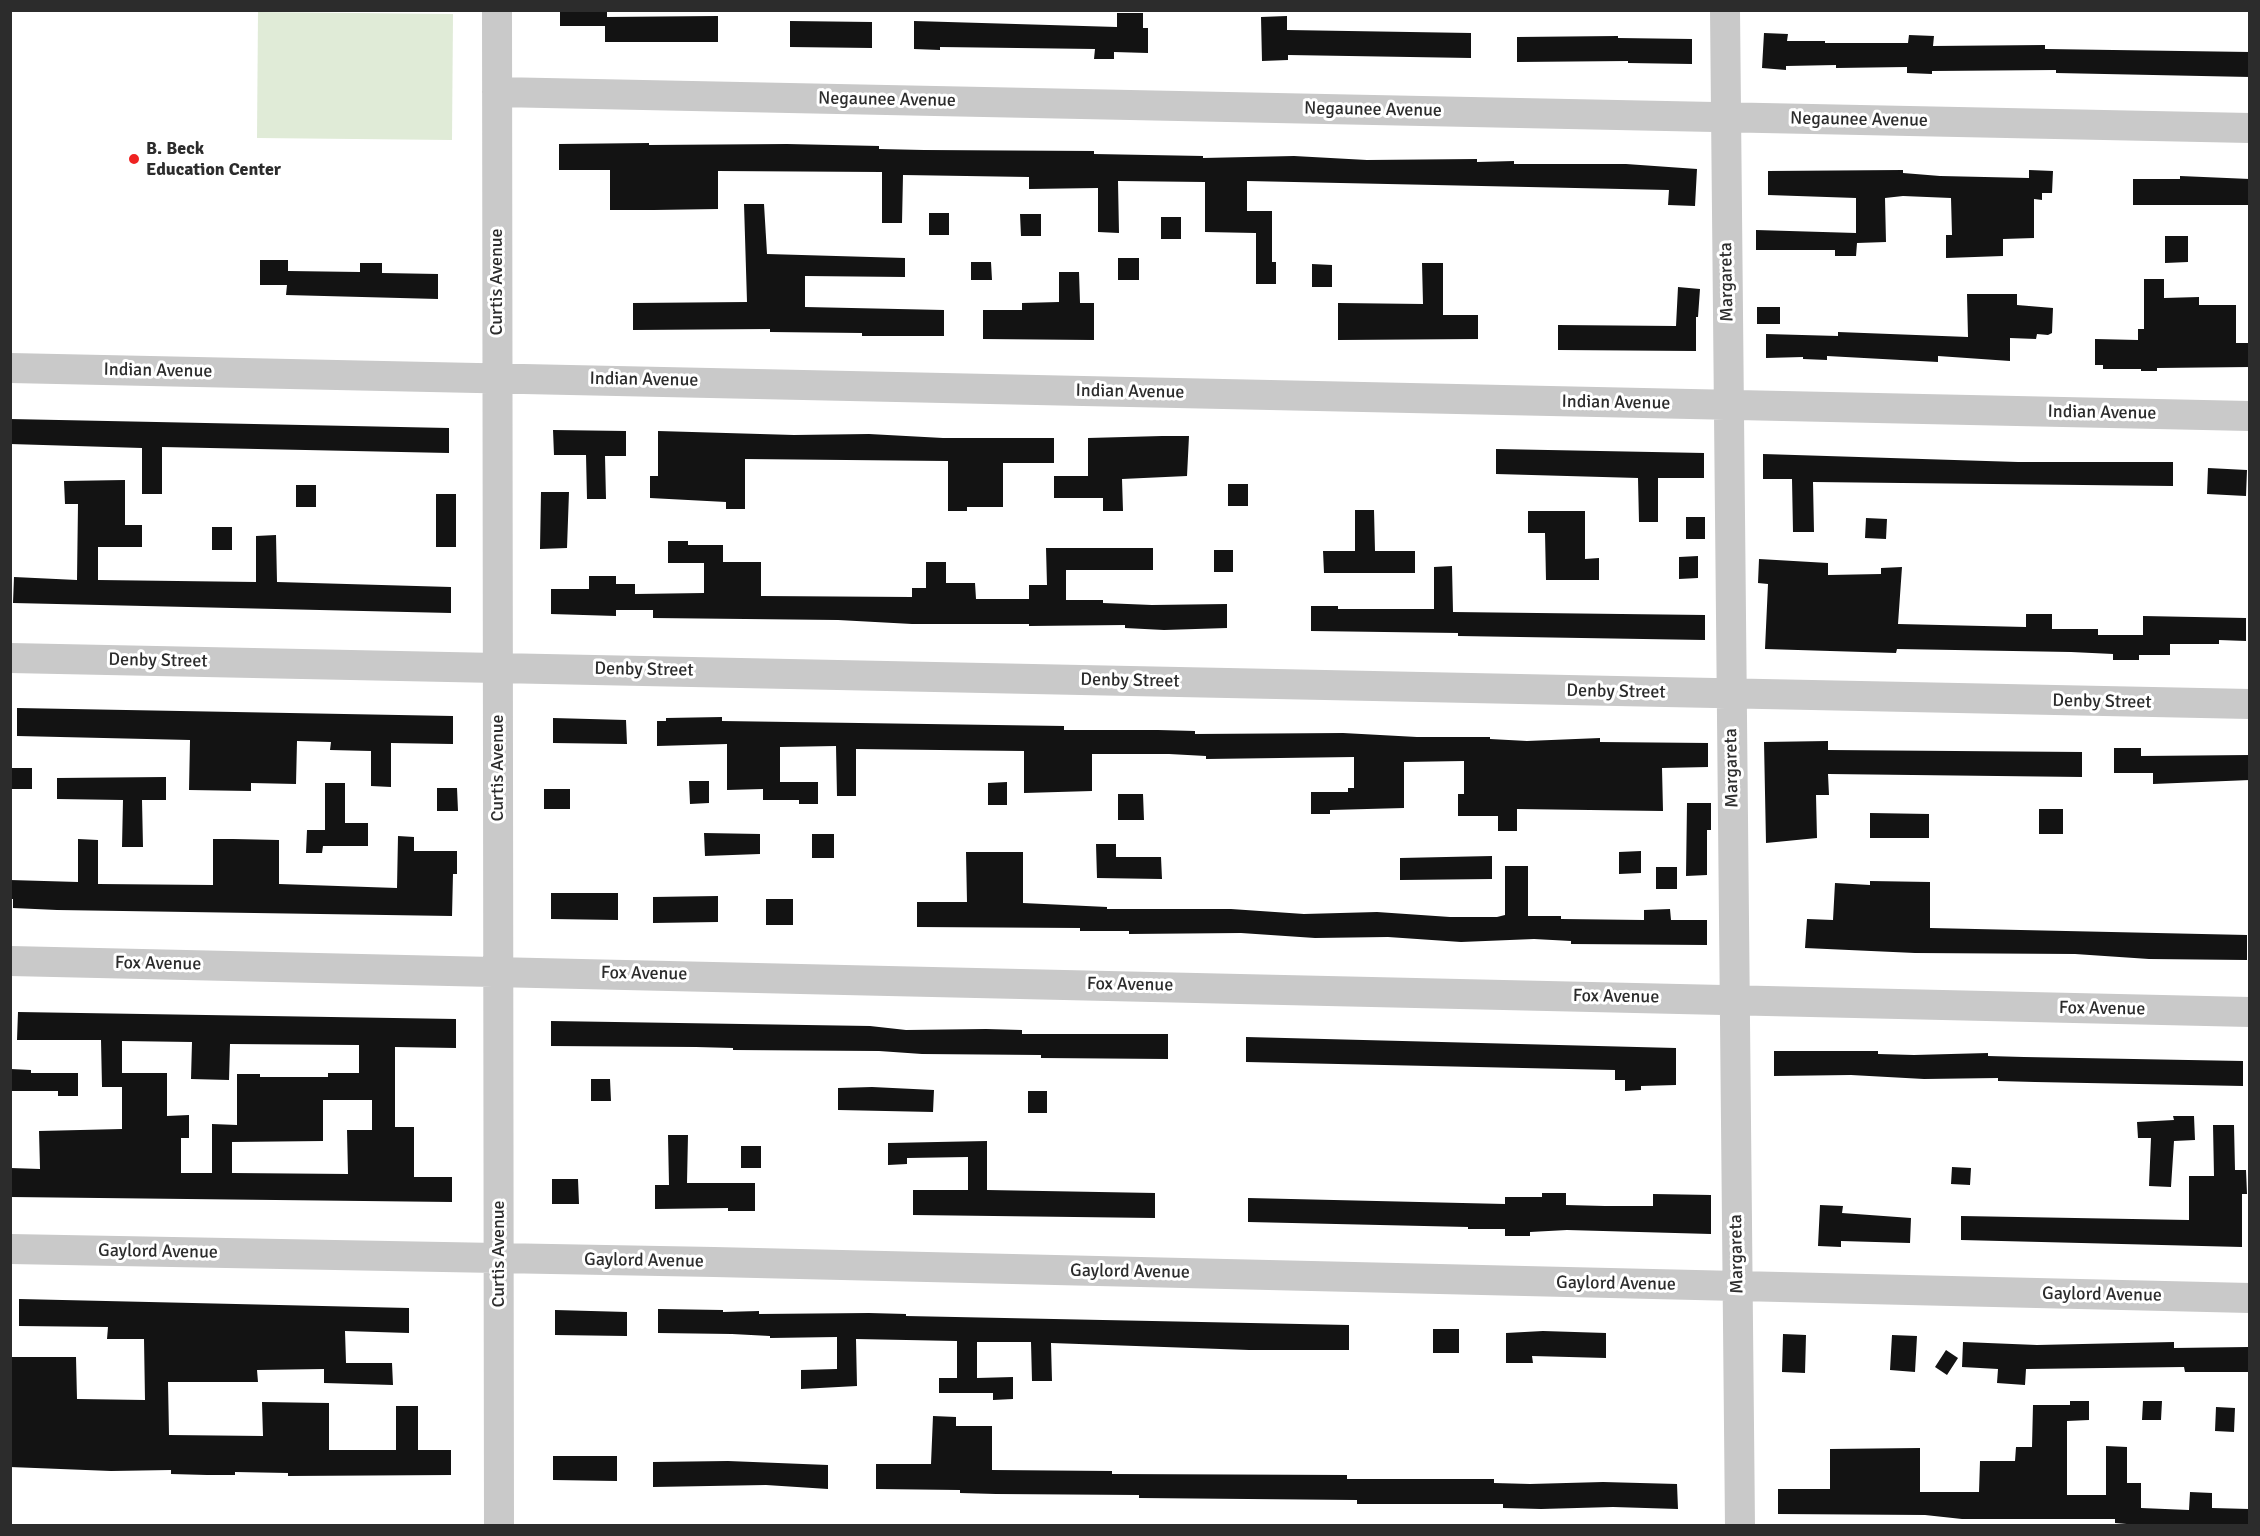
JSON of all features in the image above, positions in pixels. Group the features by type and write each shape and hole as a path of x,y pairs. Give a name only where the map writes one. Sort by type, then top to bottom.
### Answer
{"street":[{"name":"Curtis Avenue","path":"497,10 499,1526"},
{"name":"Margareta","path":"1725,10 1740,1526"},
{"name":"Negaunee Avenue","path":"497,92 2250,128"},
{"name":"Indian Avenue","path":"10,368 2250,416"},
{"name":"Denby Street","path":"10,658 2250,705"},
{"name":"Fox Avenue","path":"10,961 498,970 2250,1012"},
{"name":"Gaylord Avenue","path":"10,1249 2250,1298"}],"green space":[{"path":"258,12 453,14 452,140 257,138"}],"building":[{"path":"560,10 607,10 607,17 718,16 718,42 605,42 605,26 560,26"},
{"path":"1117,13 1143,13 1143,28 1148,28 1148,53 1114,52 1114,59 1094,59 1095,49 940,47 940,50 914,49 914,21 1117,27"},
{"path":"1287,16 1287,30 1471,33 1471,58 1288,55 1288,60 1262,61 1261,17"},
{"path":"790,21 872,22 872,48 790,47"},
{"path":"1764,33 1788,34 1787,41 1825,41 1825,43 1908,43 1909,35 1934,36 1933,46 2045,45 2045,49 2250,52 2250,77 2056,73 2056,70 1932,71 1932,74 1907,73 1907,67 1836,68 1836,65 1786,66 1786,70 1762,68"},
{"path":"1618,36 1618,38 1692,39 1692,64 1628,63 1628,61 1517,62 1517,37"},
{"path":"649,143 649,145 879,146 879,149 924,150 1094,151 1094,154 1203,156 1203,158 1294,156 1367,160 1477,159 1477,162 1514,161 1514,164 1626,164 1697,169 1695,206 1668,205 1669,190 1247,181 1247,211 1272,211 1272,262 1276,262 1276,284 1256,284 1256,233 1205,232 1205,182 1118,181 1119,233 1098,232 1098,188 1029,189 1029,177 903,175 902,223 882,223 882,172 718,171 718,209 610,210 610,170 559,170 559,144"},
{"path":"1903,170 1903,173 1940,176 2029,178 2029,170 2053,171 2052,193 2042,193 2042,200 2034,199 2034,238 2003,239 2003,256 1946,258 1946,235 1952,235 1951,198 1903,196 1885,198 1886,242 1857,243 1856,256 1835,256 1835,250 1756,250 1756,230 1856,233 1856,198 1768,195 1768,171"},
{"path":"2180,176 2250,179 2250,205 2133,205 2133,179 2180,179"},
{"path":"744,204 764,204 767,254 905,258 905,277 805,276 805,307 944,310 944,336 862,336 862,333 770,332 770,329 633,330 633,303 747,302"},
{"path":"929,213 949,213 949,235 929,235"},
{"path":"1020,214 1041,214 1041,236 1021,236"},
{"path":"1161,217 1181,217 1181,239 1161,239"},
{"path":"2165,236 2188,236 2188,262 2165,263"},
{"path":"1118,258 1139,258 1139,280 1118,280"},
{"path":"260,260 288,260 288,271 360,272 360,263 382,263 382,273 438,274 438,299 286,295 287,285 260,285"},
{"path":"971,262 991,262 992,280 971,280"},
{"path":"1422,263 1443,263 1443,315 1478,315 1478,339 1338,340 1338,303 1423,304"},
{"path":"1312,264 1332,265 1332,287 1312,287"},
{"path":"1059,272 1079,272 1080,303 1094,303 1094,340 983,339 983,310 1022,310 1022,303 1059,302"},
{"path":"2144,279 2164,279 2164,298 2199,297 2199,305 2236,305 2236,343 2250,343 2250,367 2157,368 2157,371 2141,371 2141,369 2103,369 2103,365 2095,365 2095,339 2138,340 2138,329 2144,329"},
{"path":"1678,287 1700,289 1698,317 1696,317 1696,351 1558,350 1558,325 1676,326"},
{"path":"1967,294 2017,294 2017,305 2053,308 2052,333 2037,334 2036,339 2010,338 2010,361 1938,356 1938,362 1827,356 1827,360 1803,359 1803,357 1766,358 1766,334 1838,336 1838,332 1968,337"},
{"path":"1757,307 1780,307 1780,324 1757,324"},
{"path":"10,419 449,428 449,453 162,447 162,494 142,494 142,448 10,444"},
{"path":"553,430 626,431 626,456 605,456 606,499 587,499 586,455 554,455"},
{"path":"658,431 794,435 869,434 943,438 1054,438 1054,463 1003,463 1003,507 967,507 967,511 948,511 948,461 745,459 745,509 726,509 726,502 650,498 650,476 658,476"},
{"path":"1189,436 1187,476 1122,479 1123,511 1103,511 1103,498 1054,498 1054,476 1088,476 1088,438"},
{"path":"1496,449 1704,453 1704,478 1658,478 1658,522 1639,522 1638,478 1496,474"},
{"path":"1763,454 2018,462 2173,462 2173,486 1813,482 1814,532 1793,532 1792,479 1763,479"},
{"path":"2208,468 2247,470 2246,496 2207,494"},
{"path":"125,480 125,525 142,525 142,547 98,547 98,580 256,582 256,536 276,535 277,582 451,587 451,613 13,603 14,577 77,580 78,504 65,504 64,481"},
{"path":"1228,484 1248,484 1248,506 1228,506"},
{"path":"296,485 316,485 316,507 296,507"},
{"path":"541,492 569,492 567,548 540,549"},
{"path":"436,494 456,494 456,547 436,547"},
{"path":"1355,510 1374,510 1375,551 1415,551 1415,573 1324,573 1323,551 1355,551"},
{"path":"1528,511 1585,511 1585,559 1599,558 1599,580 1546,580 1545,533 1528,533"},
{"path":"1686,517 1705,517 1705,539 1686,539"},
{"path":"1866,518 1887,519 1886,539 1865,538"},
{"path":"212,527 232,527 232,550 212,550"},
{"path":"668,541 688,541 688,545 723,545 723,562 761,562 761,596 912,597 912,588 926,588 926,562 946,562 946,583 975,583 976,599 1029,599 1029,585 1047,585 1046,548 1153,548 1153,570 1066,570 1066,600 1103,600 1103,603 1152,605 1227,604 1227,628 1164,630 1125,628 1125,625 1029,626 1029,624 912,624 838,620 653,618 653,610 616,610 616,616 551,614 551,589 589,589 589,576 616,576 616,584 635,584 635,594 704,593 704,563 668,563"},
{"path":"1214,550 1233,550 1233,572 1214,572"},
{"path":"1698,556 1698,578 1679,579 1679,557"},
{"path":"1759,559 1828,563 1828,575 1881,574 1881,568 1902,567 1898,624 2026,627 2026,614 2052,614 2052,629 2098,629 2098,635 2143,635 2143,616 2246,618 2246,641 2219,640 2219,644 2170,644 2170,655 2139,655 2139,660 2113,660 2113,654 2071,652 1897,649 1896,653 1765,649 1768,584 1758,583"},
{"path":"1452,566 1453,612 1705,615 1705,640 1311,631 1311,606 1338,606 1338,609 1434,609 1434,567"},
{"path":"17,708 453,716 453,744 391,743 391,787 371,786 371,751 330,750 331,742 297,741 296,784 251,783 251,791 189,790 190,740 17,736"},
{"path":"722,717 722,721 1064,726 1064,730 1195,731 1195,734 1343,733 1417,737 1490,737 1490,739 1527,741 1600,738 1600,742 1708,743 1708,767 1662,768 1663,811 1517,809 1517,831 1498,831 1498,816 1458,816 1458,794 1464,794 1464,761 1404,762 1404,808 1330,810 1330,814 1311,814 1311,792 1348,792 1348,788 1354,788 1354,757 1206,759 1206,756 1169,754 1092,754 1092,791 1024,793 1024,751 856,749 856,796 837,796 836,746 780,747 780,782 818,782 818,804 799,804 799,800 763,800 763,789 727,790 727,744 657,746 657,721 666,721 666,718"},
{"path":"553,718 626,720 627,744 553,743"},
{"path":"1828,741 1828,750 2082,752 2082,777 1828,774 1829,795 1816,795 1817,838 1766,843 1764,742"},
{"path":"2114,748 2141,748 2141,756 2250,755 2250,780 2153,784 2153,773 2114,773"},
{"path":"12,768 32,768 32,789 12,789"},
{"path":"166,777 166,800 142,800 143,847 122,847 123,800 57,799 57,778"},
{"path":"689,781 709,781 709,803 690,804"},
{"path":"1007,782 1007,805 988,805 988,783"},
{"path":"325,783 345,783 345,823 368,823 368,846 323,846 322,853 306,853 307,830 325,830"},
{"path":"437,788 457,788 458,811 437,811"},
{"path":"544,789 570,789 570,809 544,809"},
{"path":"1118,794 1143,794 1144,820 1118,820"},
{"path":"1687,803 1711,803 1711,830 1707,830 1707,875 1686,876"},
{"path":"2039,809 2063,809 2063,834 2039,834"},
{"path":"1870,813 1929,814 1929,838 1870,838"},
{"path":"704,833 760,834 760,854 705,856"},
{"path":"812,834 834,834 834,858 812,858"},
{"path":"398,836 414,837 414,851 457,851 457,874 453,874 452,916 57,910 13,908 13,899 10,899 10,880 78,882 78,839 98,840 98,884 213,885 213,839 233,839 279,840 279,884 397,888"},
{"path":"1096,844 1116,844 1116,857 1161,857 1162,879 1097,878"},
{"path":"1641,851 1641,873 1619,874 1619,852"},
{"path":"966,852 1023,852 1023,903 1107,907 1107,909 1231,909 1304,914 1377,912 1450,917 1497,917 1505,915 1505,866 1528,866 1528,916 1561,916 1561,919 1644,920 1644,910 1670,909 1671,920 1707,920 1707,945 1571,944 1571,941 1534,939 1461,942 1388,937 1315,938 1241,933 1129,934 1129,931 1080,931 1080,928 917,927 917,902 967,902"},
{"path":"1492,856 1492,879 1400,880 1400,858"},
{"path":"1656,867 1677,867 1677,889 1656,889"},
{"path":"1870,881 1930,882 1930,928 2247,935 2247,960 2149,959 2075,954 1915,953 1805,948 1807,919 1833,920 1835,883 1870,885"},
{"path":"551,893 618,893 618,920 551,919"},
{"path":"718,896 718,922 653,923 653,897"},
{"path":"766,899 793,899 793,925 766,925"},
{"path":"18,1012 456,1019 456,1048 395,1047 395,1127 414,1127 414,1177 452,1177 452,1202 11,1197 11,1168 40,1169 39,1131 122,1129 122,1087 102,1087 101,1040 17,1040","holes":["122,1041 192,1042 191,1079 229,1080 230,1044 359,1045 359,1073 328,1073 328,1077 260,1077 260,1074 237,1074 237,1125 212,1124 212,1173 181,1173 181,1138 189,1138 189,1115 167,1116 167,1073 122,1073","323,1100 372,1100 372,1130 347,1130 348,1174 232,1173 232,1142 323,1141"]},
{"path":"551,1021 870,1026 906,1030 986,1029 1022,1030 1022,1034 1168,1034 1168,1059 1041,1058 1041,1055 733,1050 733,1048 696,1047 551,1046"},
{"path":"1246,1037 1676,1048 1676,1085 1641,1086 1641,1090 1625,1091 1625,1080 1615,1080 1615,1070 1246,1062"},
{"path":"1774,1051 1878,1051 1878,1054 1914,1055 1988,1053 1988,1056 2243,1061 2243,1086 1998,1081 1998,1078 1774,1076"},
{"path":"11,1069 31,1070 31,1073 78,1073 78,1096 58,1096 58,1091 11,1091"},
{"path":"591,1079 610,1079 611,1101 591,1101"},
{"path":"838,1088 934,1090 933,1112 838,1110"},
{"path":"1028,1091 1047,1091 1047,1113 1028,1113"},
{"path":"2173,1116 2194,1116 2195,1140 2174,1141 2171,1187 2149,1186 2151,1138 2138,1138 2137,1122 2174,1120"},
{"path":"2213,1125 2234,1125 2235,1170 2246,1170 2247,1194 2242,1194 2242,1247 1961,1240 1961,1216 2189,1220 2189,1176 2214,1176"},
{"path":"668,1135 688,1135 687,1183 755,1183 755,1211 728,1211 728,1208 655,1209 655,1185 669,1185"},
{"path":"987,1141 987,1190 1155,1193 1155,1218 913,1215 913,1190 968,1190 968,1157 907,1158 907,1164 888,1165 888,1143"},
{"path":"741,1146 761,1146 761,1168 741,1168"},
{"path":"1952,1167 1971,1168 1970,1185 1951,1184"},
{"path":"552,1179 578,1179 579,1204 552,1204"},
{"path":"1542,1193 1566,1193 1566,1205 1605,1206 1653,1206 1653,1194 1711,1195 1711,1234 1567,1230 1530,1232 1530,1236 1505,1236 1505,1229 1248,1222 1248,1198 1505,1204 1505,1197 1542,1197"},
{"path":"1820,1205 1843,1206 1842,1213 1911,1218 1910,1243 1841,1241 1841,1247 1818,1246"},
{"path":"19,1299 409,1308 409,1333 345,1331 346,1363 392,1363 393,1385 324,1383 324,1369 257,1370 258,1382 168,1382 169,1435 263,1436 262,1402 329,1403 329,1450 396,1450 396,1406 418,1406 418,1450 451,1450 451,1475 288,1476 288,1473 235,1472 235,1475 207,1475 171,1474 171,1470 111,1471 10,1467 12,1357 76,1357 77,1399 145,1400 144,1339 107,1339 108,1327 19,1326"},
{"path":"658,1309 759,1311 759,1314 869,1313 906,1314 906,1316 1349,1325 1349,1350 1249,1350 1051,1343 1052,1381 1032,1381 1031,1342 977,1342 977,1378 1013,1377 1013,1399 993,1400 993,1393 939,1393 939,1378 957,1378 957,1341 856,1339 857,1386 801,1389 801,1370 837,1369 837,1337 770,1338 770,1336 732,1334 658,1333"},
{"path":"555,1310 627,1312 627,1336 555,1335"},
{"path":"1433,1329 1459,1329 1459,1353 1433,1353"},
{"path":"1543,1331 1606,1333 1606,1358 1532,1356 1533,1363 1506,1363 1506,1333"},
{"path":"1783,1334 1806,1335 1805,1373 1782,1372"},
{"path":"1892,1335 1917,1336 1915,1372 1890,1370"},
{"path":"1963,1342 2037,1345 2174,1342 2174,1348 2248,1347 2248,1372 2185,1372 2184,1367 2026,1369 2025,1385 1997,1383 1998,1369 1962,1367"},
{"path":"1946,1350 1958,1358 1947,1375 1935,1367"},
{"path":"2070,1401 2089,1401 2089,1420 2067,1421 2067,1495 2106,1495 2106,1446 2127,1447 2127,1483 2141,1483 2141,1508 2189,1510 2190,1492 2212,1493 2212,1508 2249,1509 2248,1526 2150,1526 2115,1523 2115,1519 1962,1519 1925,1515 1778,1514 1778,1489 1830,1489 1830,1449 1920,1448 1920,1492 1979,1492 1980,1461 2015,1461 2016,1447 2032,1447 2033,1405 2070,1405"},
{"path":"2143,1401 2162,1401 2161,1420 2142,1420"},
{"path":"2216,1407 2235,1408 2234,1432 2215,1431"},
{"path":"933,1416 956,1417 956,1426 992,1426 992,1470 1112,1471 1112,1474 1347,1475 1347,1479 1494,1479 1494,1483 1530,1484 1603,1482 1677,1484 1678,1509 1613,1507 1541,1509 1503,1508 1503,1504 1357,1504 1357,1500 1139,1498 1139,1495 996,1494 960,1493 960,1490 876,1489 876,1464 931,1464"},
{"path":"553,1456 617,1456 617,1481 553,1480"},
{"path":"728,1461 828,1465 828,1489 766,1485 653,1487 653,1462"}],"place":[{"name":"B. Beck Education Center","path":"134,159"}]}
